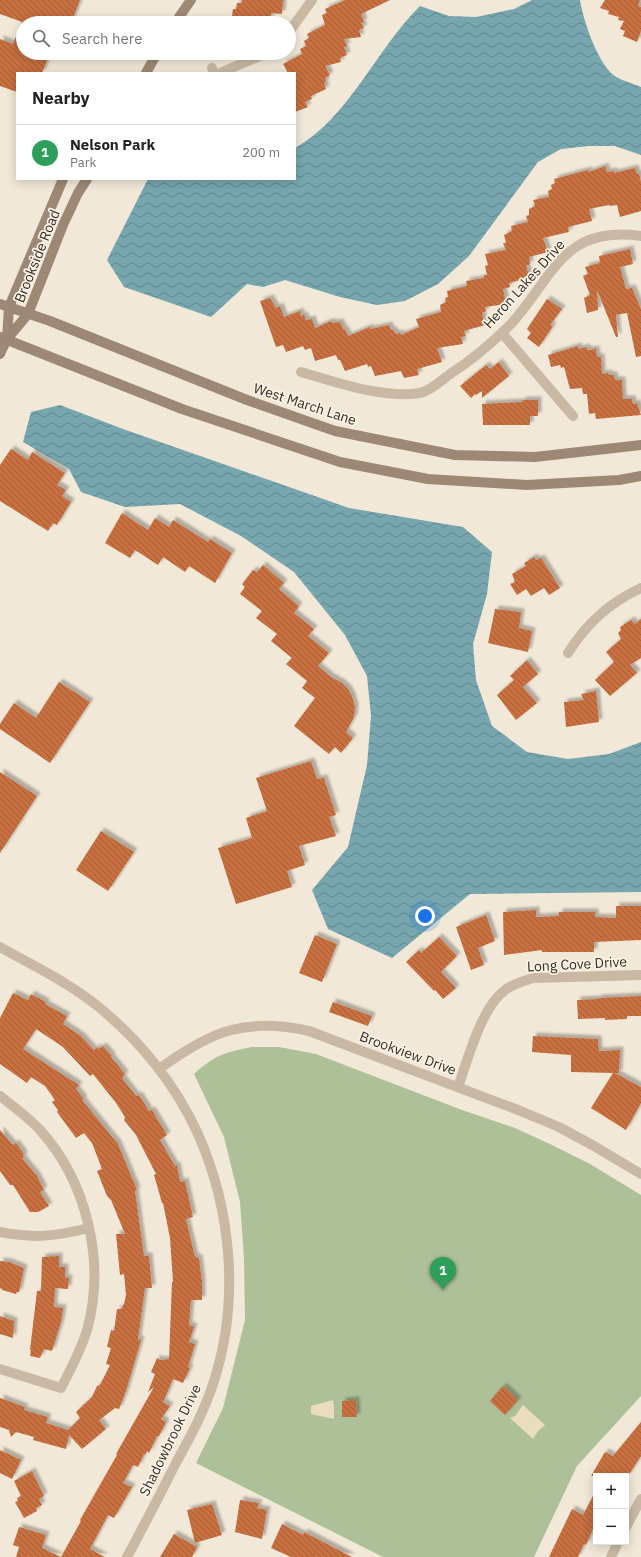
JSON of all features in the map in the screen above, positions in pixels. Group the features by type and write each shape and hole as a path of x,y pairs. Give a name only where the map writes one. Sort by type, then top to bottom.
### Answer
{"main road":[{"path":"180,16 191,0"},
{"path":"147,72 153,60"},
{"name":"Brookside Road","path":"0,354 3,338 4,306 63,180"},
{"name":"Brookside Road","path":"3,338 28,314 63,225 78,193 86,180"},
{"name":"West March Lane","path":"4,306 247,400 335,431 455,454 535,457 641,445"},
{"path":"3,338 182,409 340,462 428,479 527,485 620,480 641,476"}],"street":[{"path":"296,22 312,0"},
{"path":"215,71 247,60"},
{"name":"Heron Lakes Drive","path":"301,372 372,391 396,394 421,393 454,372 502,333 559,261 578,245 599,236 611,234 641,236"},
{"path":"502,333 573,416"},
{"path":"568,652 578,637 593,620 625,595 641,588"},
{"name":"Shadowbrook Drive","path":"0,947 71,986 99,1007 124,1030 159,1069 181,1101 198,1133 210,1164 224,1219 228,1251 229,1282 227,1316 222,1350 214,1382 203,1412 127,1557"},
{"name":"Long Cove Drive","path":"458,1087 486,1011 504,990 517,983 533,978 641,975"},
{"name":"Brookview Drive","path":"159,1069 184,1050 224,1031 245,1027 272,1025 287,1026 309,1031 518,1110 559,1128 594,1146 641,1174"},
{"path":"0,1096 20,1111 40,1130 67,1167 77,1188 89,1228 94,1266 92,1303 87,1329 78,1356 61,1388 0,1369"},
{"path":"0,1232 18,1236 39,1237 58,1235 89,1228"},
{"path":"629,1521 641,1499"},
{"path":"611,1557 617,1545"}],"green space":[{"path":"252,1047 279,1047 316,1054 462,1110 515,1128 590,1164 641,1195 641,1396 577,1466 534,1557 383,1557 196,1463 223,1408 245,1320 244,1259 240,1202 224,1137 194,1074 214,1058"}],"shaded area":[{"path":"333,1400 334,1419 311,1414 311,1406"},
{"path":"523,1405 545,1425 538,1431 533,1439 510,1418 515,1416"}],"water":[{"path":"532,0 580,0 584,18 596,50 606,68 618,78 641,87 641,155 615,146 589,146 561,149 538,162 469,256 438,284 405,301 377,305 340,297 285,280 263,287 247,284 211,317 124,287 107,260 147,180 296,180 296,147 314,135 347,101 404,23 420,6 449,16 476,17 514,9"},
{"path":"60,405 123,429 349,508 463,527 492,552 487,594 473,644 476,680 492,726 527,752 568,759 609,754 641,742 641,892 470,894 392,958 328,929 312,890 348,847 367,765 371,716 367,676 345,635 294,572 241,536 180,504 125,507 81,492 69,469 23,442 31,412"}],"building":[{"path":"0,0 80,0 74,16 16,16 16,20 0,14"},
{"path":"242,0 283,0 282,14 271,13 271,16 232,16 233,9 236,9 237,3 242,3"},
{"path":"345,0 390,0 361,14 364,22 361,23 364,28 359,30 361,37 344,39 347,46 344,47 347,55 340,58 341,62 325,66 330,75 325,78 326,82 324,83 326,89 311,96 312,99 305,102 308,107 296,112 296,72 287,72 283,64 291,60 296,60 296,57 302,54 300,49 306,46 304,41 309,38 307,34 325,25 322,15 327,13 325,9"},
{"path":"605,0 640,0 638,6 641,7 641,31 637,42 623,36 625,31 620,29 624,21 618,20 619,17 608,14 609,11 600,8"},
{"path":"16,37 16,60 47,60 42,72 16,72 16,92 0,86 0,39 13,44"},
{"path":"605,166 607,172 614,171 614,173 635,168 637,174 639,174 641,182 641,211 620,217 617,205 589,209 592,221 568,227 569,232 543,238 548,252 529,257 530,264 526,266 529,275 523,278 524,279 509,283 510,287 503,289 506,304 485,307 486,311 482,313 485,325 464,331 466,336 461,337 463,344 437,348 442,362 417,369 419,375 404,378 401,371 375,376 371,366 368,367 367,364 345,371 336,355 315,361 311,348 305,350 303,346 286,352 283,345 276,347 260,301 270,298 276,308 280,306 284,317 300,311 301,316 304,315 306,320 312,319 315,328 331,321 332,323 340,322 348,336 370,327 370,329 389,325 391,330 393,330 396,334 400,333 401,335 419,327 416,319 441,312 440,305 446,302 445,298 448,297 447,291 467,286 466,281 484,278 484,275 487,275 485,266 488,265 485,254 506,250 503,243 506,243 504,235 512,231 511,226 528,222 526,216 529,215 529,209 535,206 533,200 549,197 548,191 552,189 551,185 555,183 554,179 588,170 589,172"},
{"path":"630,249 633,264 620,267 626,289 632,288 641,309 641,356 636,357 627,313 616,315 618,337 616,337 597,290 598,310 587,313 584,298 590,295 583,276 588,274 585,267 600,263 599,256"},
{"path":"547,299 562,309 550,325 553,326 539,347 527,338 531,333 527,329"},
{"path":"578,346 579,349 586,347 588,350 596,349 597,357 601,357 602,374 608,373 609,375 614,375 615,380 622,380 623,399 632,399 633,404 637,403 641,415 596,419 595,413 589,414 587,394 583,394 582,388 570,389 564,367 561,368 560,365 551,367 548,355"},
{"path":"499,362 509,376 482,398 482,391 476,395 475,394 471,398 460,386 486,365 490,369"},
{"path":"522,400 538,400 538,416 530,416 530,425 483,425 482,404 523,402"},
{"path":"11,449 28,460 32,452 65,473 57,485 66,490 62,496 71,502 57,525 53,523 48,531 0,501 0,465"},
{"path":"122,513 148,530 155,518 169,527 173,520 208,542 210,539 232,553 215,583 189,566 185,572 163,557 158,565 135,550 130,558 105,543"},
{"path":"534,557 536,560 541,558 560,588 549,595 544,588 531,596 526,589 517,595 510,584 515,582 512,574 526,566 524,563"},
{"path":"263,565 284,583 279,589 299,606 294,613 314,629 308,636 329,653 318,666 331,677 342,683 352,696 355,707 354,717 346,732 353,738 341,753 335,747 329,754 294,726 315,698 302,688 307,681 286,664 292,658 271,641 277,634 256,618 262,611 240,594 245,587 242,584 253,570 257,572"},
{"path":"495,609 521,612 519,628 532,631 528,652 488,643"},
{"path":"641,619 641,658 630,665 637,673 610,696 595,680 614,662 606,652 621,639 618,633 621,630 620,627 631,620 635,624"},
{"path":"527,660 538,674 523,687 537,703 516,720 497,695 514,680 510,676"},
{"path":"59,682 90,702 50,763 0,729 0,724 14,703 36,718"},
{"path":"596,691 599,722 566,727 564,702 584,700 581,694"},
{"path":"311,761 317,779 324,778 336,815 329,817 336,836 299,846 305,865 287,871 292,887 236,904 218,848 252,838 246,818 267,811 256,778"},
{"path":"0,772 37,796 0,853"},
{"path":"101,831 134,852 108,891 76,870"},
{"path":"616,906 641,906 641,940 594,942 594,952 542,952 542,950 504,955 503,912 536,910 536,917 559,916 559,912 595,912 595,917 616,918"},
{"path":"486,915 495,941 478,948 484,965 471,970 456,927"},
{"path":"315,935 337,944 322,982 299,973"},
{"path":"439,937 457,956 441,972 456,988 443,999 406,962 419,950 421,953"},
{"path":"13,993 28,1000 31,994 46,1002 45,1004 67,1016 63,1024 81,1036 94,1050 103,1046 112,1056 111,1057 125,1074 122,1078 136,1096 139,1095 149,1111 152,1110 167,1135 160,1140 175,1166 177,1165 180,1182 185,1181 193,1217 186,1219 195,1257 199,1258 202,1282 202,1300 191,1300 189,1325 194,1327 189,1342 195,1344 188,1367 190,1368 183,1383 173,1379 163,1402 170,1406 161,1419 166,1422 149,1453 147,1451 145,1455 144,1454 138,1467 133,1465 123,1483 132,1487 114,1518 108,1515 90,1549 105,1557 61,1557 154,1387 148,1392 155,1374 151,1372 157,1358 160,1360 169,1359 173,1282 170,1238 163,1203 154,1175 156,1174 136,1135 124,1120 125,1117 93,1074 90,1076 63,1047 36,1029 23,1049 79,1085 76,1089 84,1099 82,1100 118,1144 137,1190 135,1191 144,1256 149,1256 152,1288 145,1288 138,1339 141,1340 126,1391 119,1409 115,1408 99,1420 106,1429 82,1449 69,1435 66,1449 33,1440 34,1437 16,1432 11,1437 9,1430 0,1427 0,1398 25,1407 24,1410 48,1417 46,1423 68,1430 80,1418 76,1412 92,1397 110,1365 106,1364 111,1348 107,1347 111,1330 114,1331 117,1309 122,1309 126,1295 124,1274 120,1275 116,1234 125,1234 97,1171 102,1169 92,1143 84,1133 76,1138 57,1112 58,1110 52,1102 55,1100 45,1086 31,1077 27,1083 0,1064 0,1018"},
{"path":"641,996 641,1016 627,1016 627,1019 578,1019 577,1000"},
{"path":"333,1002 372,1016 368,1026 329,1012"},
{"path":"533,1036 598,1039 599,1051 620,1050 619,1073 615,1073 641,1087 641,1103 626,1130 591,1108 613,1073 571,1072 571,1055 532,1052"},
{"path":"0,1130 13,1145 16,1143 24,1154 24,1157 22,1158 37,1176 44,1190 40,1192 49,1206 38,1212 30,1212 13,1185 10,1185 0,1171"},
{"path":"59,1256 59,1267 65,1267 65,1278 69,1278 68,1289 55,1288 54,1307 63,1308 61,1322 52,1351 44,1349 40,1358 30,1356 37,1291 41,1291 42,1257"},
{"path":"0,1261 9,1262 24,1268 19,1292 16,1294 0,1288"},
{"path":"0,1316 14,1321 13,1338 0,1334"},
{"path":"503,1386 518,1400 505,1415 490,1401"},
{"path":"356,1400 357,1417 342,1417 342,1401"},
{"path":"641,1422 641,1456 629,1474 629,1473 593,1473 593,1476 591,1476 605,1452 613,1456"},
{"path":"0,1450 21,1460 12,1479 0,1473"},
{"path":"32,1471 44,1496 39,1499 42,1505 36,1508 37,1511 24,1518 15,1502 18,1501 17,1498 21,1496 14,1481"},
{"path":"593,1496 593,1529 586,1545 584,1544 578,1557 549,1557 572,1509 583,1515"},
{"path":"240,1500 259,1503 257,1508 267,1510 262,1539 235,1532"},
{"path":"212,1504 222,1535 195,1543 187,1510"},
{"path":"282,1524 303,1535 304,1532 352,1557 291,1557 271,1548"},
{"path":"19,1527 46,1535 42,1548 61,1557 16,1557 19,1547 13,1545"},
{"path":"174,1534 197,1547 192,1557 160,1557"}],"place":[{"name":"Nelson Park","path":"443,1290"}]}
